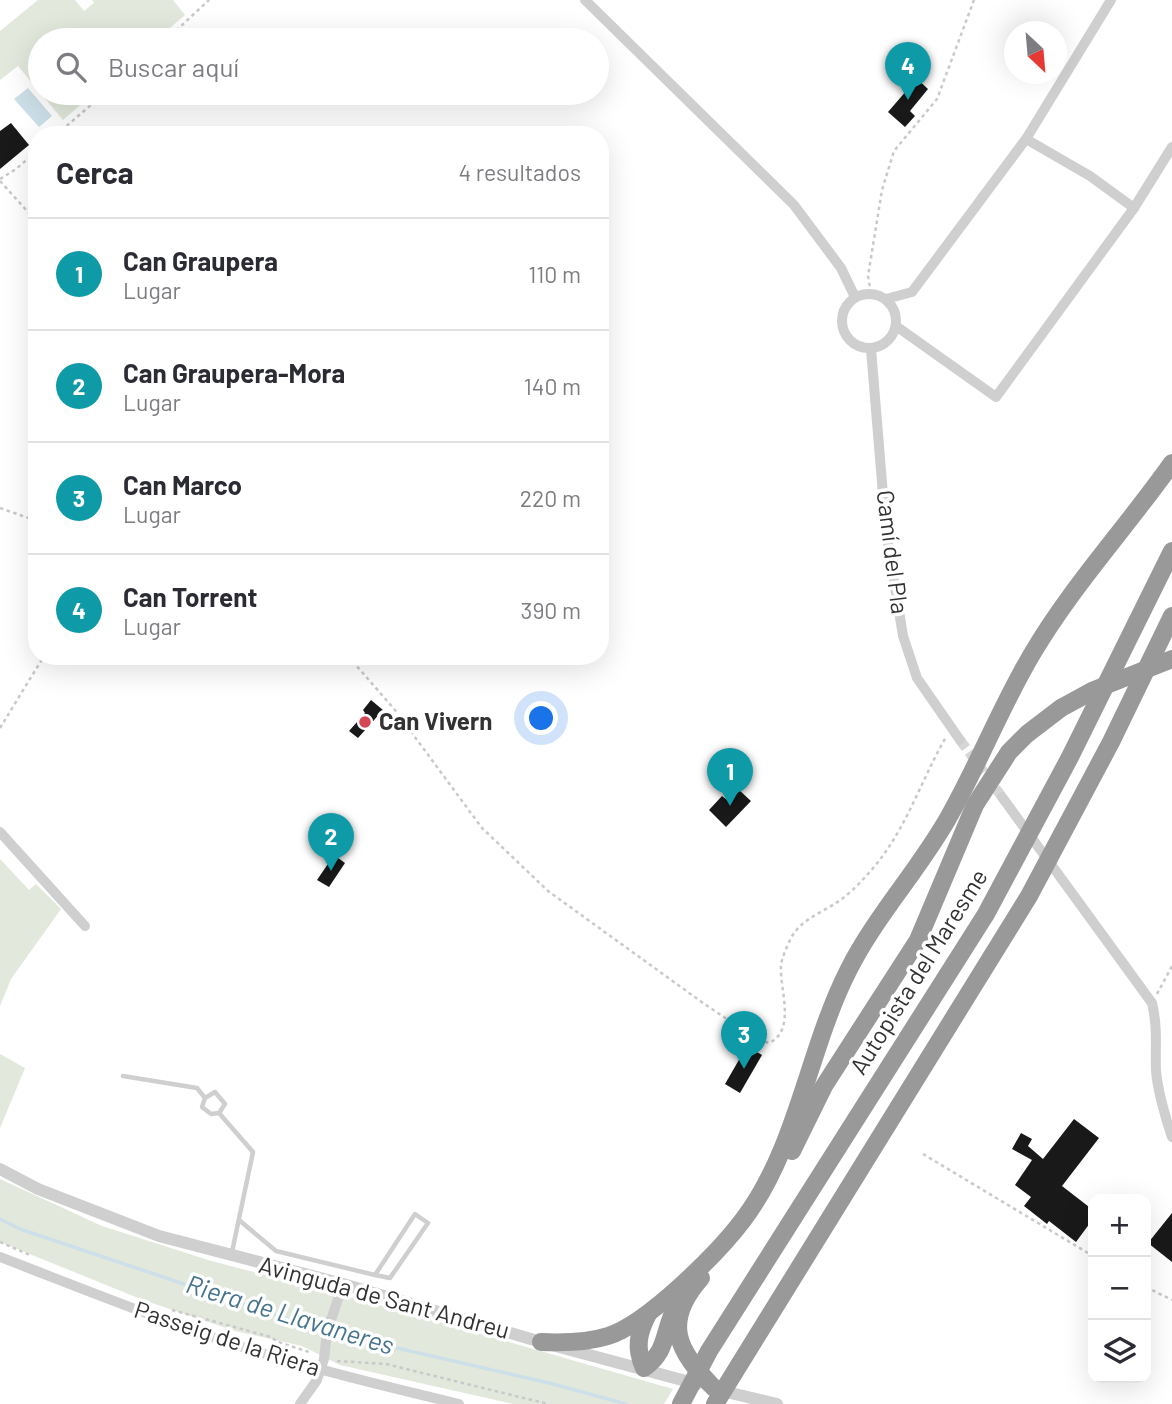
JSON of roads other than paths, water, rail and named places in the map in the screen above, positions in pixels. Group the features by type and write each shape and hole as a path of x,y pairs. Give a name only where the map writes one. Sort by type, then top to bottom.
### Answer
{"highway":[{"path":"541,1342 566,1343 607,1337 648,1314 725,1242 758,1198 779,1153 825,1023 848,970 946,821 1008,699 1052,622 1172,463"},
{"name":"Autopista del Maresme","path":"681,1404 709,1352 925,1012 1010,871 1116,667 1172,551"},
{"path":"687,1293 678,1324 680,1341 693,1367 714,1396 736,1366 874,1148 1029,896 1111,742 1172,616"},
{"path":"648,1314 638,1339 639,1358 644,1368 662,1351 673,1314 687,1293 742,1238 761,1212 824,1086 918,940 975,805 1009,752 1060,708 1094,690 1172,659"}],"street":[{"path":"585,0 794,205 841,268 855,298"},
{"path":"886,299 912,292 1026,139 1111,0"},
{"path":"1026,139 1090,176 1134,208"},
{"path":"896,326 996,397 1134,208 1172,147"},
{"path":"871,293 886,299 896,315 896,326 887,343 871,349 853,343 843,330 843,312 855,298 871,293"},
{"name":"Camí del Pla","path":"871,349 886,531 903,636 917,678 960,740"},
{"path":"1002,797 1152,1003 1157,1024 1156,1072 1162,1106 1172,1137"},
{"path":"0,832 85,926"},
{"name":"Avinguda de Sant Andreu","path":"0,1169 38,1189 159,1237 343,1284 541,1342 644,1368 714,1396 777,1404"},
{"name":"Passeig de la Riera","path":"0,1256 233,1344 320,1370 459,1404"},
{"path":"300,1404 317,1380 324,1359 327,1332 343,1284"}],"lane":[{"path":"122,1076 197,1088 205,1098"},
{"path":"215,1092 225,1104 219,1113 211,1114 202,1107 205,1098 215,1092"},
{"path":"219,1113 253,1152 231,1256"},
{"path":"239,1220 276,1251 375,1275 390,1278 428,1223 415,1214 375,1275"}],"waterway":[{"name":"Riera de Llavaneres","path":"0,1219 20,1229 327,1332 549,1383 626,1404"}],"tunnel":[{"path":"960,740 1002,797"}],"place":[{"name":"Can Torrent","path":"908,100"},
{"name":"Can Vivern","path":"365,722"},
{"name":"Can Graupera","path":"730,806"},
{"name":"Can Graupera-Mora","path":"331,871"},
{"name":"Can Marco","path":"744,1069"}]}
